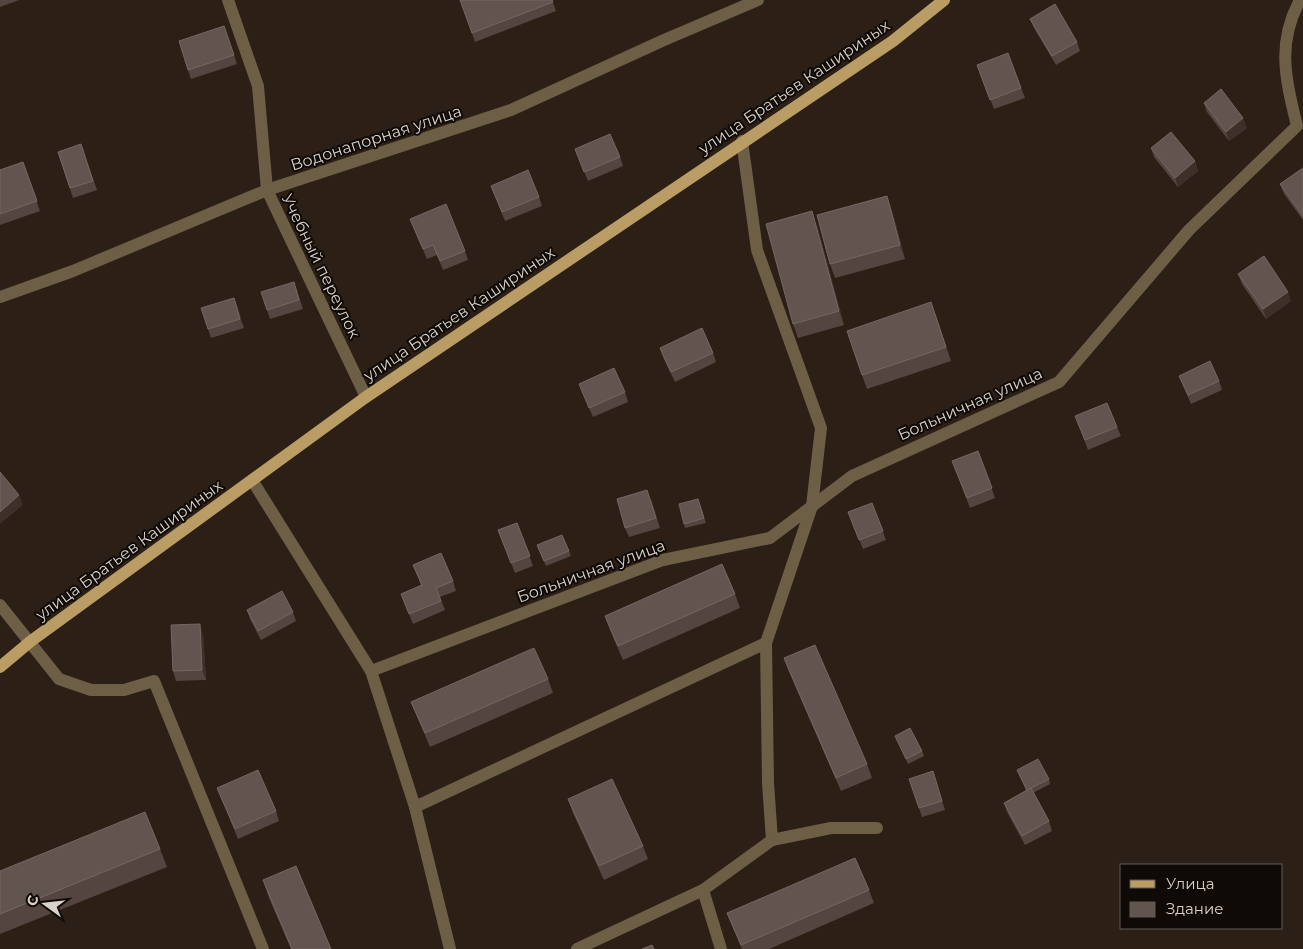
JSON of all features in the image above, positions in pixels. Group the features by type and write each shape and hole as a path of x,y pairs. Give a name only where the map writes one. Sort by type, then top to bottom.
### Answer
{"main road":[{"name":"улица Братьев Кашириных","path":"0,667 31,641 366,397 742,141 893,41 944,0"}],"street":[{"name":"Учебный переулок","path":"228,0 258,86 267,190 366,397"},
{"name":"Водонапорная улица","path":"0,297 73,271 267,190 511,110 664,40 758,0"},
{"name":"Больничная улица","path":"371,671 663,560 770,538 852,476 1058,382 1189,230 1297,126 1286,80 1284,42 1300,0"},
{"path":"742,141 757,250 821,428 812,506 766,643 768,783 772,840"},
{"path":"252,480 371,671 415,807 450,949"},
{"path":"0,605 31,641 58,679 91,690 124,690 154,681 263,949"},
{"path":"415,807 766,643"},
{"path":"577,949 703,890 772,840 831,828 877,828"},
{"path":"703,890 721,949"}],"building":[{"path":"460,0 552,0 553,2 472,33"},
{"path":"1055,4 1077,42 1052,56 1030,19"},
{"path":"224,26 234,55 188,70 179,41"},
{"path":"1008,53 1021,88 990,100 977,65"},
{"path":"1221,89 1243,118 1226,132 1204,103"},
{"path":"1171,132 1195,161 1175,178 1151,148"},
{"path":"610,134 620,157 584,172 575,149"},
{"path":"81,144 93,181 70,188 58,152"},
{"path":"23,162 37,201 0,214 0,170"},
{"path":"1303,168 1303,216 1280,184"},
{"path":"528,170 539,197 502,212 491,186"},
{"path":"887,196 900,245 830,264 817,215"},
{"path":"446,204 465,251 440,261 433,245 423,249 410,219"},
{"path":"812,211 839,311 793,324 766,224"},
{"path":"1264,256 1288,292 1263,309 1238,274"},
{"path":"294,282 299,300 267,310 261,292"},
{"path":"234,298 240,319 208,329 201,308"},
{"path":"931,302 946,347 862,375 847,331"},
{"path":"702,328 713,353 671,372 660,348"},
{"path":"1210,361 1219,381 1188,395 1179,376"},
{"path":"614,368 625,392 589,408 579,384"},
{"path":"1107,403 1117,427 1085,440 1075,416"},
{"path":"978,451 992,488 967,498 952,461"},
{"path":"0,472 19,495 0,512"},
{"path":"647,490 656,518 625,528 617,499"},
{"path":"698,499 704,518 684,524 679,504"},
{"path":"872,503 883,531 859,540 848,512"},
{"path":"517,523 530,556 511,563 498,530"},
{"path":"562,535 569,551 544,561 537,545"},
{"path":"441,553 453,581 436,588 441,601 409,614 401,594 422,585 413,565"},
{"path":"722,564 735,594 618,646 605,616"},
{"path":"282,591 293,612 258,631 247,610"},
{"path":"200,624 202,670 173,671 171,625"},
{"path":"815,645 867,764 836,778 784,658"},
{"path":"534,648 548,679 425,733 411,702"},
{"path":"910,728 922,751 906,759 895,736"},
{"path":"1038,759 1049,779 1027,790 1017,770"},
{"path":"258,770 276,811 235,829 217,788"},
{"path":"933,771 942,801 919,808 909,779"},
{"path":"612,779 643,846 599,866 568,799"},
{"path":"1031,788 1049,821 1022,836 1004,803"},
{"path":"145,812 160,849 0,914 0,871"},
{"path":"855,858 869,890 741,945 727,913"},
{"path":"296,866 331,949 292,949 263,880"},
{"path":"652,945 654,949 642,949"}]}
